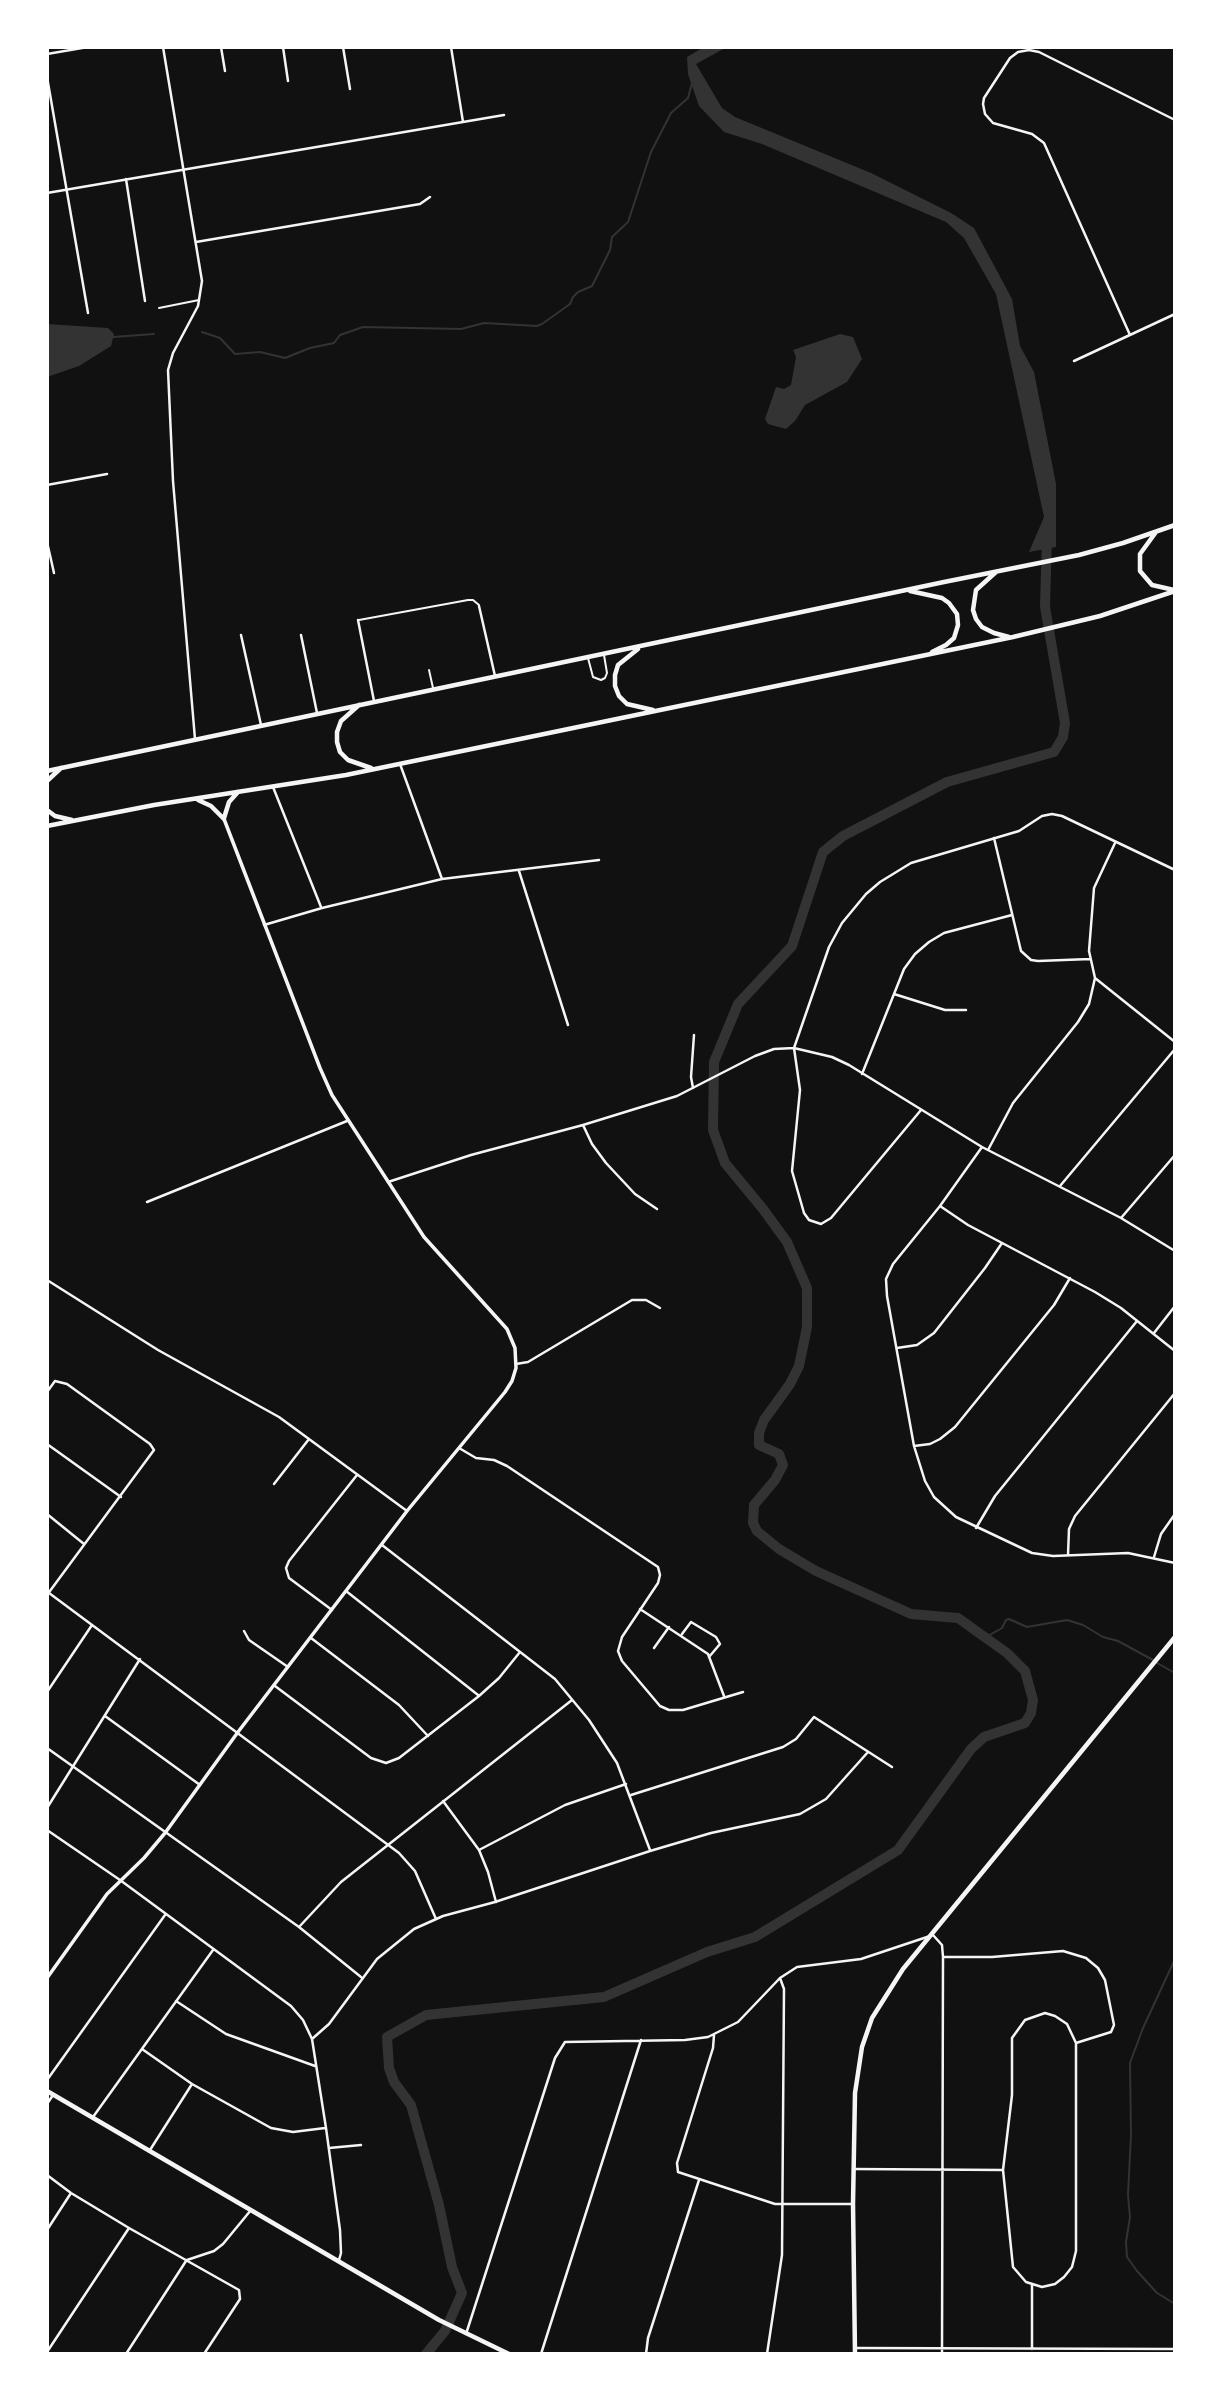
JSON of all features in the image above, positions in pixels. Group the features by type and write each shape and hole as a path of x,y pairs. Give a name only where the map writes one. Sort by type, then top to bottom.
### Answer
{"main road":[{"path":"47,771 1052,561 1105,549 1175,525"},
{"path":"1157,532 1141,550 1139,567 1149,583 1175,591"},
{"path":"997,571 976,590 973,600 974,613 985,629 1013,638"},
{"path":"904,590 942,598 952,606 958,618 958,629 951,640 924,656"},
{"path":"47,826 570,732 656,711 1013,638 1175,591"},
{"path":"642,646 618,666 615,686 627,704 656,711"},
{"path":"360,704 341,722 337,742 340,752 348,760 376,769"},
{"path":"47,781 61,768"},
{"path":"194,798 211,806 224,819 229,802 238,792"},
{"path":"47,810 55,816 75,820"},
{"path":"855,2351 855,2093 866,2033 880,2003 903,1969 1175,1637"},
{"path":"47,2091 439,2320 509,2354"}],"street":[{"path":"47,54 88,47"},
{"path":"163,47 201,276 200,300 173,353 168,377 173,481 195,739"},
{"path":"221,47 225,71"},
{"path":"283,47 288,81"},
{"path":"343,47 350,89"},
{"path":"451,47 463,122"},
{"path":"1130,335 1045,145 1029,133 993,123 985,114 983,104 1009,60 1018,52 1029,50 1039,52 1175,120"},
{"path":"47,77 88,313"},
{"path":"47,193 504,115"},
{"path":"126,179 145,301"},
{"path":"195,242 420,204 430,197"},
{"path":"1074,361 1175,314"},
{"path":"47,485 107,474"},
{"path":"47,542 54,573"},
{"path":"480,606 495,676"},
{"path":"358,620 374,701"},
{"path":"241,635 261,725"},
{"path":"301,635 317,713"},
{"path":"400,764 442,879"},
{"path":"273,786 321,908"},
{"path":"921,1110 831,1218 821,1224 809,1220 804,1213 794,1181 792,1162 800,1090 794,1048 829,947 842,923 866,894 911,863 1019,831 1046,815 1062,816 1174,869"},
{"path":"47,1978 107,1894 165,1833 238,1732 407,1511 508,1388 516,1364 515,1345 505,1326 428,1241 347,1121 320,1068 224,819"},
{"path":"994,838 1021,951 1031,960 1090,959"},
{"path":"988,1150 1013,1103 1083,1016 1089,1004 1096,978 1090,959 1094,888 1115,843"},
{"path":"264,925 321,908 442,879 599,860"},
{"path":"519,871 568,1025"},
{"path":"862,1074 909,961 929,942 952,930 1012,915"},
{"path":"1096,978 1175,1042"},
{"path":"894,993 945,1010 966,1010"},
{"path":"693,1088 691,1077 694,1035"},
{"path":"388,1182 471,1155 677,1096 774,1049 794,1048 832,1057 982,1147 1121,1218 1175,1251"},
{"path":"1060,1186 1175,1049"},
{"path":"147,1202 347,1121"},
{"path":"583,1125 592,1144 606,1163 635,1194 657,1209"},
{"path":"982,1147 940,1206 888,1271 887,1296 920,1471 934,1497 947,1510 976,1528 1041,1555 1128,1553 1175,1563"},
{"path":"1121,1218 1175,1155"},
{"path":"940,1206 968,1225 1112,1303 1175,1351"},
{"path":"897,1348 917,1345 934,1333 1002,1243"},
{"path":"915,1446 930,1444 955,1427 1054,1305 1070,1278"},
{"path":"47,1280 159,1350 276,1415 407,1511"},
{"path":"516,1364 528,1362 632,1300 647,1301 660,1308"},
{"path":"1154,1334 1175,1306"},
{"path":"976,1528 995,1496 1137,1321"},
{"path":"47,1392 55,1381 67,1384 150,1444 153,1450 152,1455 48,1594 390,1846 411,1864 436,1919"},
{"path":"1068,1555 1069,1529 1075,1516 1175,1393"},
{"path":"274,1484 309,1439"},
{"path":"47,1444 121,1497"},
{"path":"458,1447 476,1458 507,1466 654,1564 659,1571 659,1578 622,1637 618,1651 622,1661 664,1709 675,1711 743,1692"},
{"path":"332,1610 291,1580 286,1568 358,1474"},
{"path":"47,1514 84,1544"},
{"path":"1154,1557 1161,1534 1175,1514"},
{"path":"382,1545 555,1679 605,1743 626,1784 650,1851"},
{"path":"346,1591 479,1696"},
{"path":"640,1609 696,1645 709,1657 724,1698"},
{"path":"681,1635 691,1622 716,1637 720,1644 709,1657"},
{"path":"47,1692 92,1625"},
{"path":"654,1648 669,1628"},
{"path":"244,1631 249,1640 288,1667"},
{"path":"312,1637 399,1705 428,1737"},
{"path":"274,1685 377,1761 386,1763 395,1761 479,1696 499,1678 520,1652"},
{"path":"47,1808 140,1660"},
{"path":"299,1927 341,1882 572,1700"},
{"path":"104,1716 200,1786"},
{"path":"631,1796 783,1747 796,1739 814,1717 892,1767"},
{"path":"47,1748 299,1927 362,1978"},
{"path":"312,2039 329,2024 377,1959 394,1942 414,1929 436,1919 650,1851 711,1833 791,1817 810,1810 834,1792 868,1752"},
{"path":"478,1850 565,1805 626,1784"},
{"path":"443,1801 478,1850 488,1872 496,1902"},
{"path":"47,1830 120,1880 291,2006 303,2020 312,2039 329,2148 340,2230 339,2262"},
{"path":"47,2080 165,1915"},
{"path":"466,2334 560,2046 565,2042 581,2040 692,2040 714,2035 745,2016 780,1978 803,1966 861,1959 933,1935 942,1945 943,1958 942,2354"},
{"path":"93,2118 213,1950"},
{"path":"943,1958 1063,1951 1086,1958 1105,1980 1114,2025 1111,2032 1076,2043"},
{"path":"767,2354 782,2255 784,1989 780,1978"},
{"path":"176,2001 226,2034 316,2066"},
{"path":"1048,2014 1067,2024 1076,2043 1076,2251 1072,2267 1061,2280 1049,2286 1032,2285 1020,2278 1013,2267 1003,2170 1012,2095 1011,2045 1015,2031 1031,2017 1048,2014"},
{"path":"714,2035 713,2048 676,2169 681,2174 783,2205 853,2204"},
{"path":"541,2354 641,2040"},
{"path":"142,2049 192,2084 271,2128 293,2132 326,2128"},
{"path":"150,2151 192,2084"},
{"path":"47,2104 54,2094"},
{"path":"329,2148 361,2145"},
{"path":"853,2169 1003,2170"},
{"path":"47,2175 129,2228 239,2290 240,2299 204,2354"},
{"path":"646,2354 648,2338 699,2179"},
{"path":"47,2230 71,2193"},
{"path":"126,2354 186,2261 214,2251 223,2244 251,2210"},
{"path":"47,2352 129,2228"},
{"path":"1032,2285 1032,2349"},
{"path":"855,2351 942,2348 1175,2349"}],"lane":[{"path":"159,308 200,300"},
{"path":"358,620 468,600 473,600 480,606"},
{"path":"588,657 593,677 601,680 607,673 603,654"},
{"path":"429,670 433,689"}],"shaded area":[{"path":"704,47 727,47 696,64 722,108 735,117 871,173 951,213 974,228 1012,299 1020,346 1034,372 1056,484 1056,547 1029,552 1044,517 996,294 964,238 946,222 762,144 724,132 699,106 688,74 687,57"},
{"path":"47,324 108,328 114,334 111,346 79,366 47,377"},
{"path":"840,334 853,337 862,359 847,382 805,405 786,429 768,424 765,419 776,387 784,389 791,385 796,357 793,350"}],"waterway":[{"path":"202,332 220,338 235,354 260,352 285,358 310,348 334,343 340,335 363,327 461,329 484,323 542,324 570,304 578,292 592,286 610,250 612,237 628,222 651,152 671,113 688,98 692,83"},
{"path":"113,337 154,334"},
{"path":"426,2354 445,2331 462,2293 452,2267 439,2205 411,2105 394,2082 389,2068 387,2037 426,2015 604,1997 707,1952 755,1937 898,1850 971,1749 984,1737 1025,1723 1031,1713 1033,1700 1025,1671 1007,1653 958,1618 911,1614 816,1571 779,1549 757,1531 753,1523 754,1505 775,1480 783,1465 779,1454 759,1445 759,1433 764,1420 790,1384 799,1366 807,1327 807,1288 787,1242 725,1163 713,1130 714,1062 738,1004 792,946 823,852 843,836 947,782 1054,752 1063,737 1065,723 1045,607 1047,536"},
{"path":"986,1637 1002,1628 1009,1619 1027,1627 1067,1620 1118,1641 1153,1660"},
{"path":"1157,1663 1175,1673"},
{"path":"1175,1959 1130,2063 1130,2217 1126,2242 1127,2257 1137,2271 1157,2293 1175,2304"}]}
